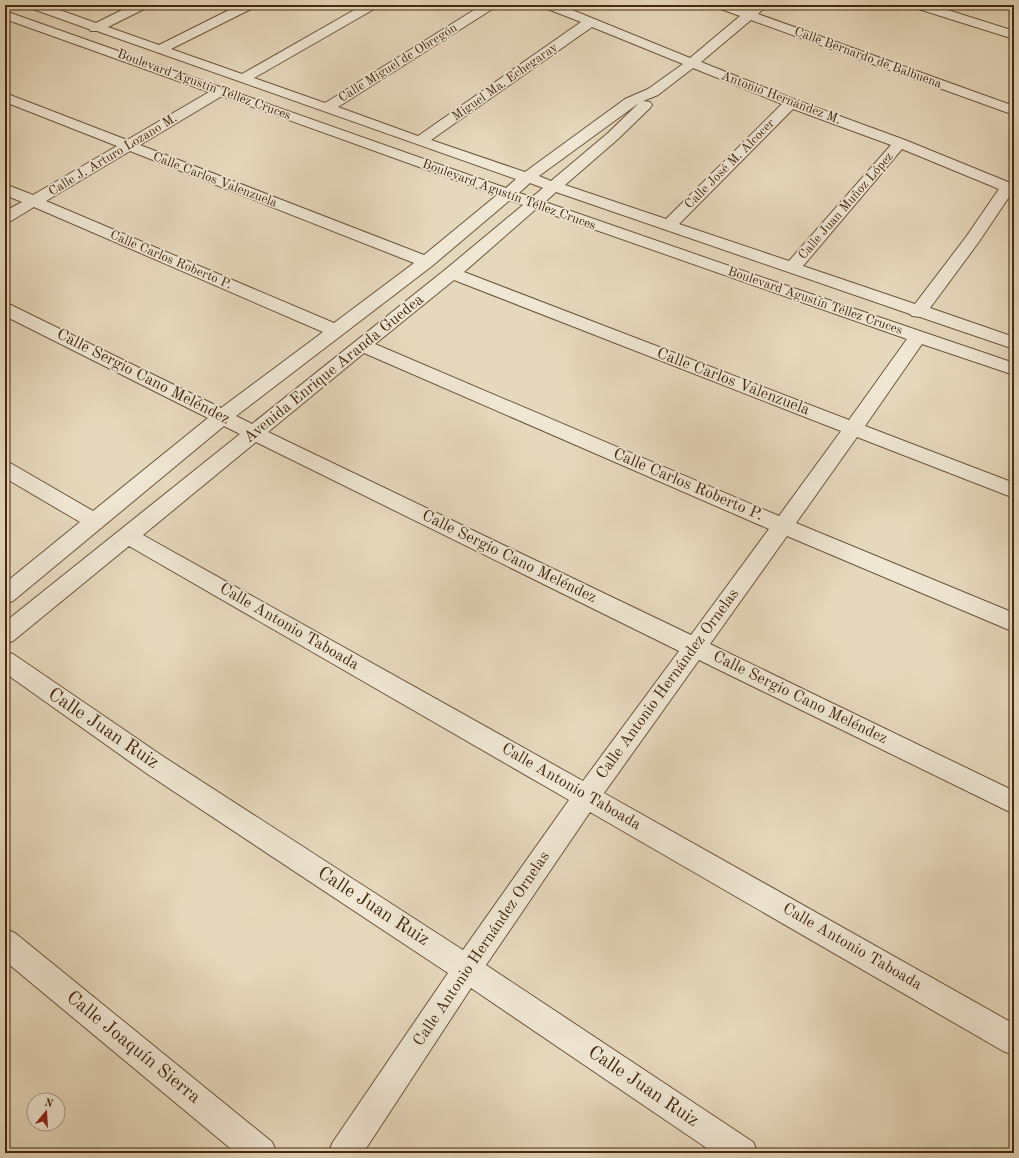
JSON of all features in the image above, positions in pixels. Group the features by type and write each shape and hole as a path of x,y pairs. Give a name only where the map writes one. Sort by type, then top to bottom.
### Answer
{"street":[{"name":"Boulevard Agustín Téllez Cruces","path":"34,5 95,28 420,141 1014,344"},
{"path":"95,28 142,5"},
{"path":"159,50 249,5"},
{"path":"243,79 372,5"},
{"name":"Calle Miguel de Obregón","path":"327,108 490,5"},
{"name":"Antonio Hernández M.","path":"549,5 791,103 900,143 1011,189"},
{"name":"Calle Bernardo de Balbuena","path":"722,5 1014,111"},
{"name":"Avenida Enrique Aranda Guedea","path":"5,595 222,417 426,262 528,177 630,102 653,92 692,63 761,5"},
{"path":"919,5 1014,35"},
{"name":"Boulevard Agustín Téllez Cruces","path":"5,15 534,204 1014,369"},
{"name":"Miguel Ma. Echegaray","path":"420,141 590,22"},
{"name":"Calle J. Arturo Lozano M.","path":"5,218 221,91"},
{"name":"Avenida Enrique Aranda Guedea","path":"5,635 127,535 256,434 452,273 613,136 646,103 653,92"},
{"name":"Calle Carlos Valenzuela","path":"5,97 426,262"},
{"name":"Calle José M. Alcocer","path":"669,226 791,103"},
{"name":"Calle Juan Muñoz López","path":"792,268 900,143"},
{"name":"Calle Carlos Roberto P.","path":"5,189 337,331"},
{"path":"918,312 1011,189"},
{"name":"Calle Carlos Valenzuela","path":"452,273 1014,491"},
{"name":"Calle Sergio Cano Meléndez","path":"5,309 256,434 1014,803"},
{"name":"Calle Antonio Hernández Ornelas","path":"344,1153 467,969 587,796 918,337"},
{"name":"Calle Carlos Roberto P.","path":"362,346 1014,623"},
{"path":"5,469 94,521"},
{"name":"Calle Antonio Taboada","path":"127,535 1014,1040"},
{"name":"Calle Juan Ruiz","path":"5,661 155,765 467,969 742,1153"},
{"name":"Calle Joaquín Sierra","path":"5,942 261,1153"}]}
